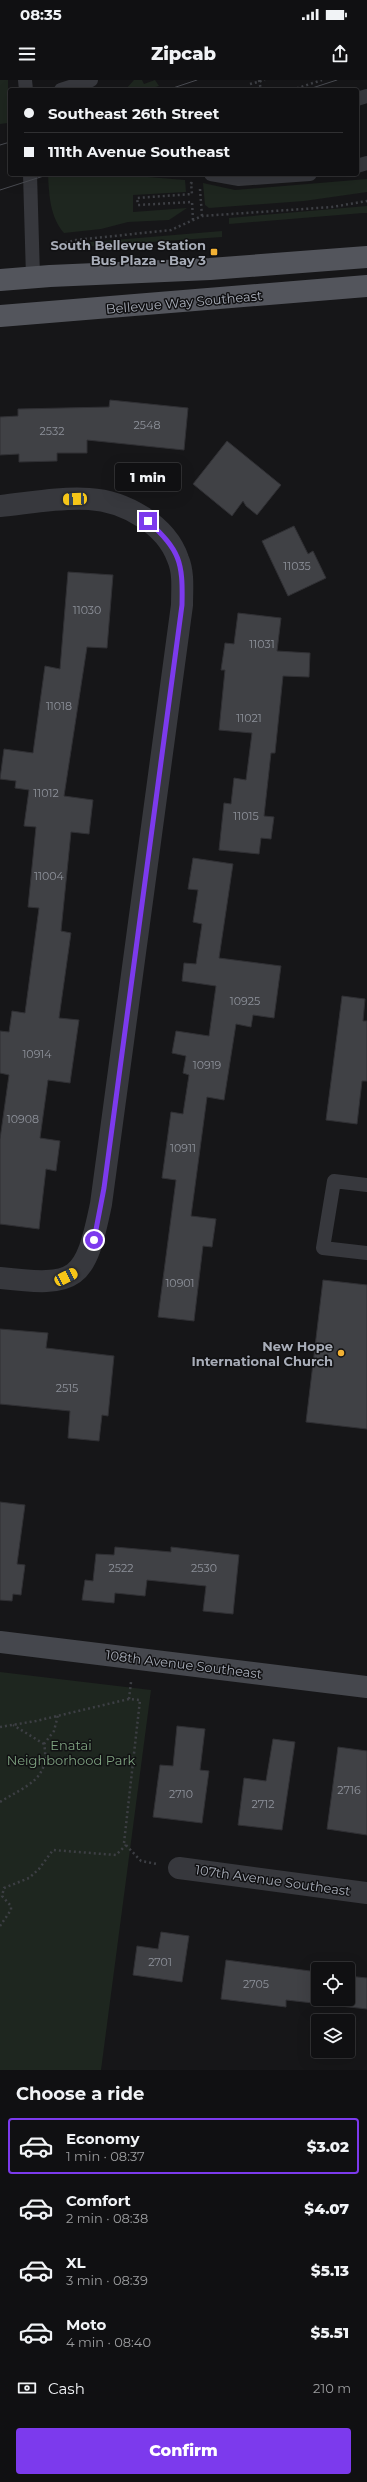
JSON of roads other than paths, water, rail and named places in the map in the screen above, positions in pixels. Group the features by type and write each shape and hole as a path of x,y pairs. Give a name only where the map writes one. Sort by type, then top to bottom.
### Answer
{"main road":[{"path":"0,280 33,277 210,269 367,257"},
{"path":"0,296 33,277"},
{"name":"Bellevue Way Southeast","path":"0,316 367,286"}],"street":[{"path":"0,506 81,499 109,501 129,509 148,521 169,541 179,560 182,580 181,613 101,1204 94,1240 85,1263 74,1273 59,1281 41,1283 0,1278"},
{"name":"108th Avenue Southeast","path":"0,1642 367,1687"},
{"name":"107th Avenue Southeast","path":"179,1868 367,1893"}],"lane":[{"path":"67,88 90,80"},
{"path":"30,176 33,277"},
{"path":"222,176 239,179 282,176"},
{"path":"367,1185 334,1181 323,1248 367,1253"}],"tram line":[{"path":"173,88 197,80"},
{"path":"312,88 337,80"},
{"path":"0,145 8,143"},
{"path":"0,190 44,176"}],"place":[{"name":"South Bellevue Station Bus Plaza - Bay 3","path":"214,252"},
{"name":"New Hope International Church","path":"341,1353"}],"park label":[{"name":"Enatai Neighborhood Park","path":"71,1752"}]}
